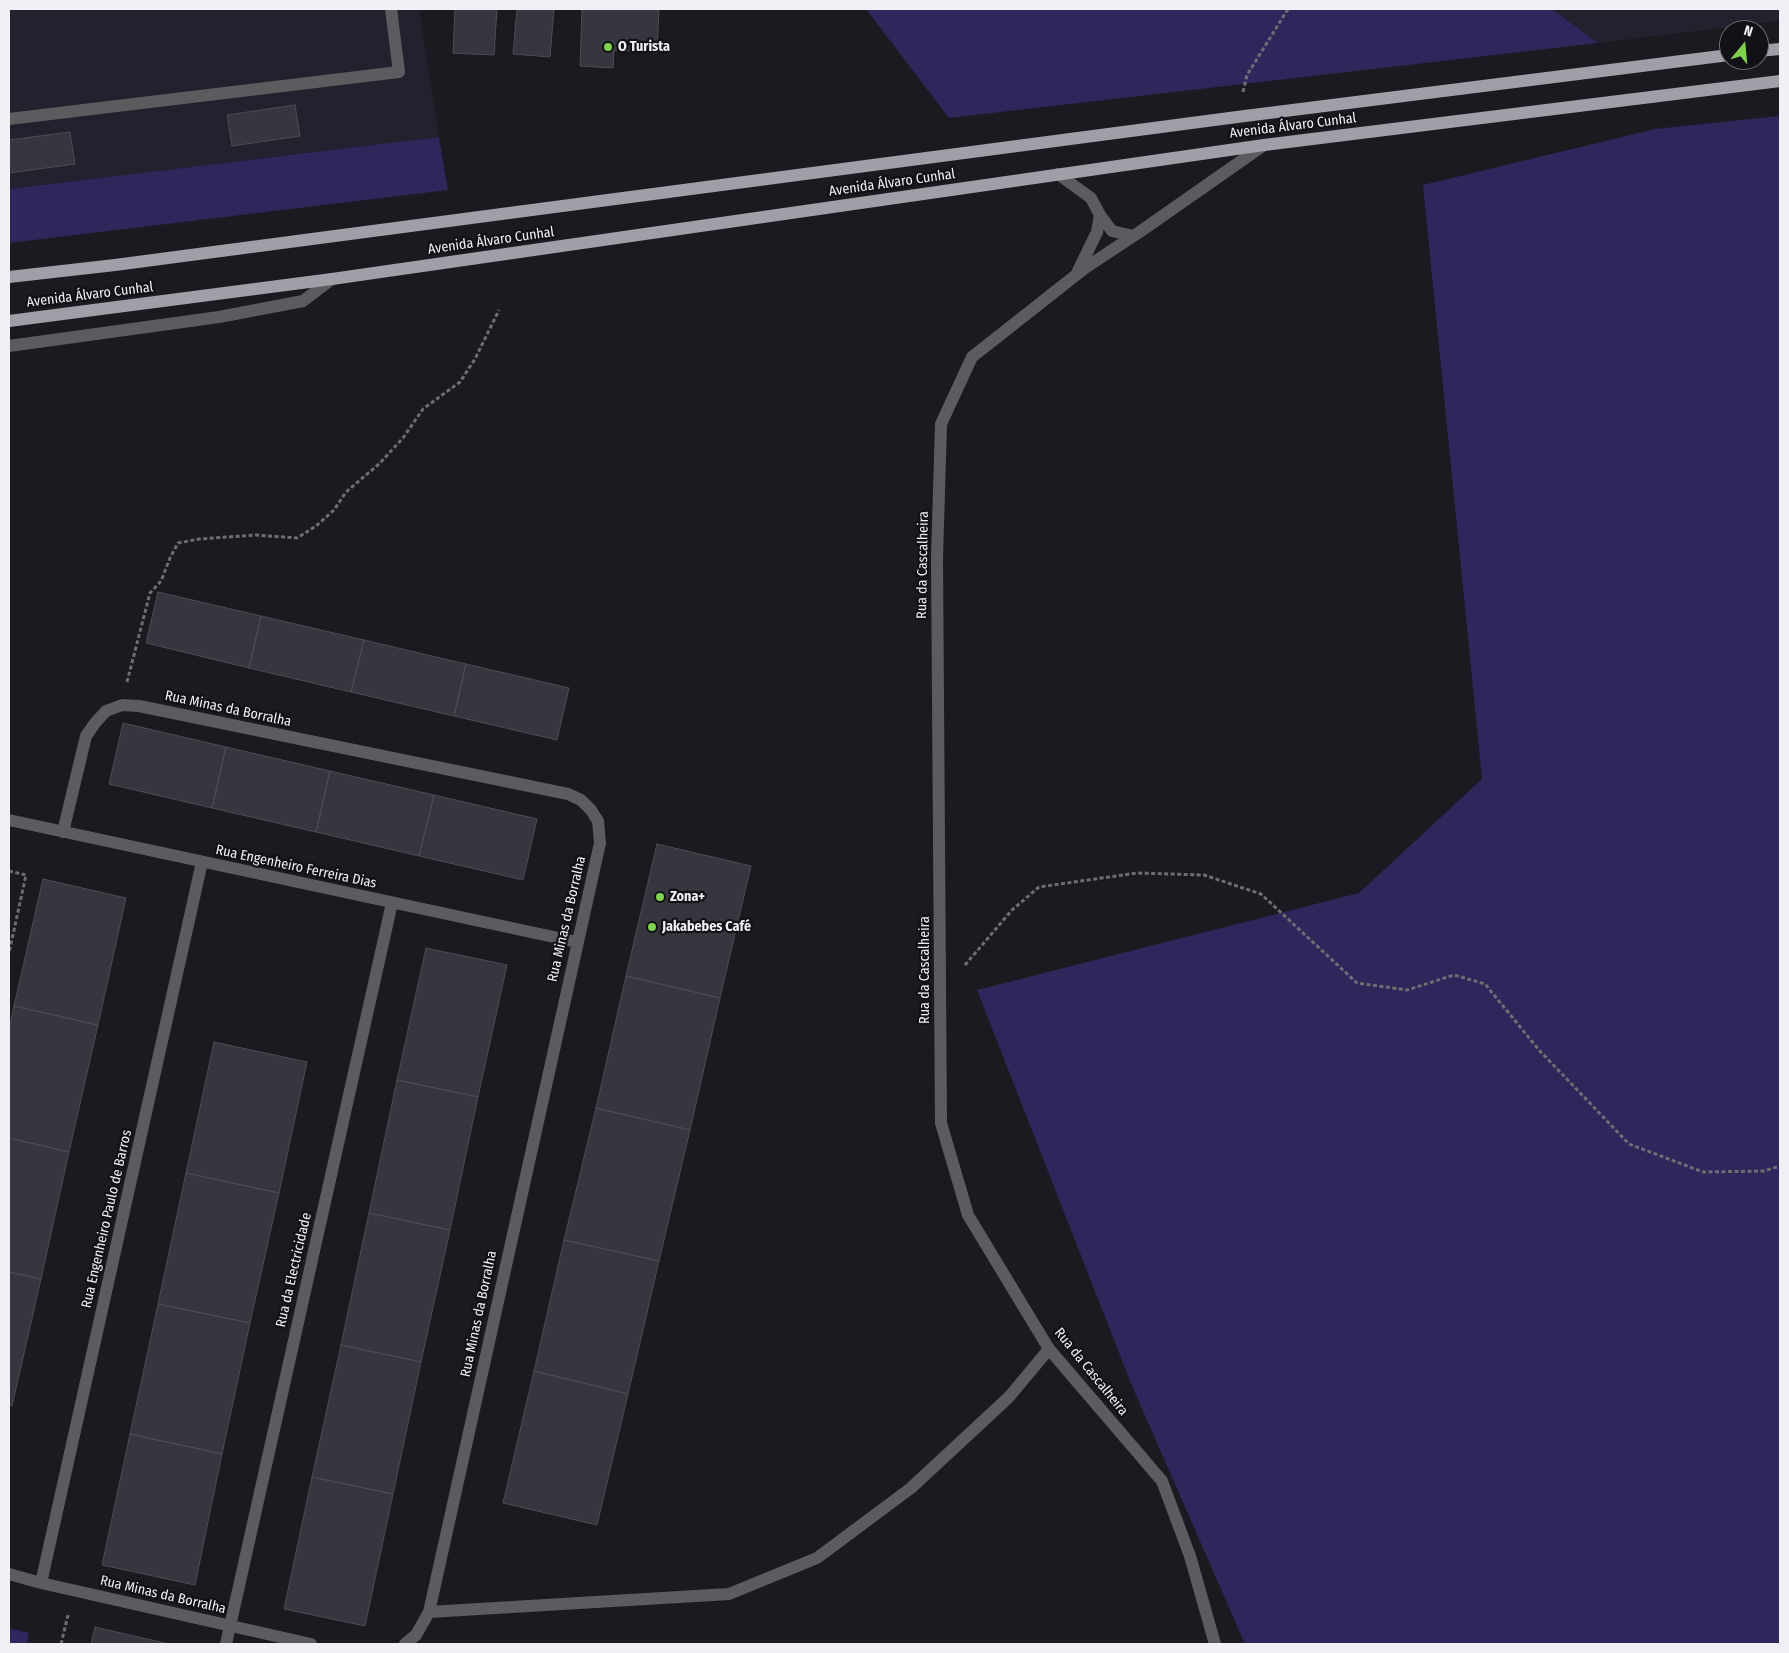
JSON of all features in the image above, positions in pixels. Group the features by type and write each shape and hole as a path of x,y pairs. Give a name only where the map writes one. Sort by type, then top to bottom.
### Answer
{"main road":[{"name":"Avenida Álvaro Cunhal","path":"9,277 135,263 1237,117 1719,56"},
{"name":"Avenida Álvaro Cunhal","path":"9,321 332,279 1264,145 1780,81"}],"street":[{"path":"9,119 399,72 391,9"},
{"path":"1766,83 1780,75"},
{"name":"Rua da Cascalheira","path":"1215,1644 1190,1556 1162,1481 1049,1349 968,1215 941,1123 937,558 941,424 972,358 1075,276 1264,145"},
{"path":"1058,174 1091,198 1100,215 1112,231 1133,236"},
{"path":"1075,276 1097,232 1100,215"},
{"path":"9,346 218,317 303,301 332,279"},
{"path":"63,832 86,736 95,722 106,711 122,705"},
{"name":"Rua Minas da Borralha","path":"122,705 139,706 568,794 581,800 592,810 598,821 600,843 429,1612 416,1635 405,1644"},
{"name":"Rua Engenheiro Ferreira Dias","path":"9,820 577,942"},
{"name":"Rua Engenheiro Paulo de Barros","path":"41,1583 202,862"},
{"name":"Rua da Electricidade","path":"226,1644 392,903"},
{"path":"429,1612 729,1594 816,1558 911,1488 1009,1396 1049,1349"},
{"name":"Rua Minas da Borralha","path":"9,1574 41,1583 311,1644"}],"path":[{"path":"1237,117 1247,75 1288,9"},
{"path":"122,705 150,594 161,581 178,543 198,539 256,535 297,538 316,526 334,510 346,492 378,464 403,438 423,409 460,382 475,359 500,310"},
{"path":"9,871 26,875 9,953"},
{"path":"940,971 964,966 1012,910 1039,887 1137,873 1204,875 1261,894 1357,983 1407,990 1454,975 1484,984 1539,1050 1628,1144 1703,1172 1764,1171 1780,1166"},
{"path":"61,1644 74,1590"}],"shaded area":[{"path":"9,9 419,9 439,137 9,189"},
{"path":"866,9 1552,9 1598,43 949,118"},
{"path":"1552,9 1780,9 1780,21 1769,22 1769,20 1719,20 1719,28 1598,43"},
{"path":"1780,116 1780,1644 1245,1644 1132,1386 977,990 1359,893 1482,779 1423,185 1655,129"},
{"path":"439,137 448,190 9,243 9,189"},
{"path":"9,1628 29,1633 27,1644 9,1644"}],"building":[{"path":"455,9 497,9 494,55 453,53"},
{"path":"517,9 554,9 550,57 513,54"},
{"path":"582,9 659,9 657,53 614,50 613,68 580,66"},
{"path":"295,105 300,136 232,146 227,115"},
{"path":"70,132 75,164 9,173 9,140"},
{"path":"158,592 261,616 249,668 146,643"},
{"path":"261,616 364,640 351,692 249,668"},
{"path":"364,640 466,664 454,716 351,692"},
{"path":"466,664 569,688 557,740 454,716"},
{"path":"123,723 226,747 212,808 109,784"},
{"path":"226,747 330,771 316,832 212,808"},
{"path":"330,771 434,795 419,856 316,832"},
{"path":"434,795 537,819 523,880 419,856"},
{"path":"657,844 751,866 720,998 626,976"},
{"path":"43,879 126,898 98,1025 14,1006"},
{"path":"426,948 507,965 478,1097 397,1080"},
{"path":"626,976 720,998 690,1130 596,1108"},
{"path":"14,1006 98,1025 69,1152 9,1138 9,1030"},
{"path":"214,1042 307,1062 279,1193 186,1173"},
{"path":"397,1080 478,1097 450,1230 369,1213"},
{"path":"596,1108 690,1130 659,1261 564,1240"},
{"path":"9,1138 69,1152 41,1279 9,1272"},
{"path":"186,1173 279,1193 250,1323 158,1304"},
{"path":"369,1213 450,1230 421,1362 341,1345"},
{"path":"564,1240 659,1261 628,1394 534,1371"},
{"path":"9,1272 41,1279 12,1406 9,1405"},
{"path":"158,1304 250,1323 222,1454 130,1434"},
{"path":"341,1345 421,1362 393,1494 312,1477"},
{"path":"534,1371 628,1394 597,1525 503,1503"},
{"path":"130,1434 222,1454 195,1585 102,1565"},
{"path":"312,1477 393,1494 365,1626 284,1609"},
{"path":"95,1627 169,1644 91,1644"}],"place":[{"name":"O Turista","path":"608,47"},
{"name":"Zona+","path":"660,897"},
{"name":"Jakabebes Café","path":"652,927"}]}
